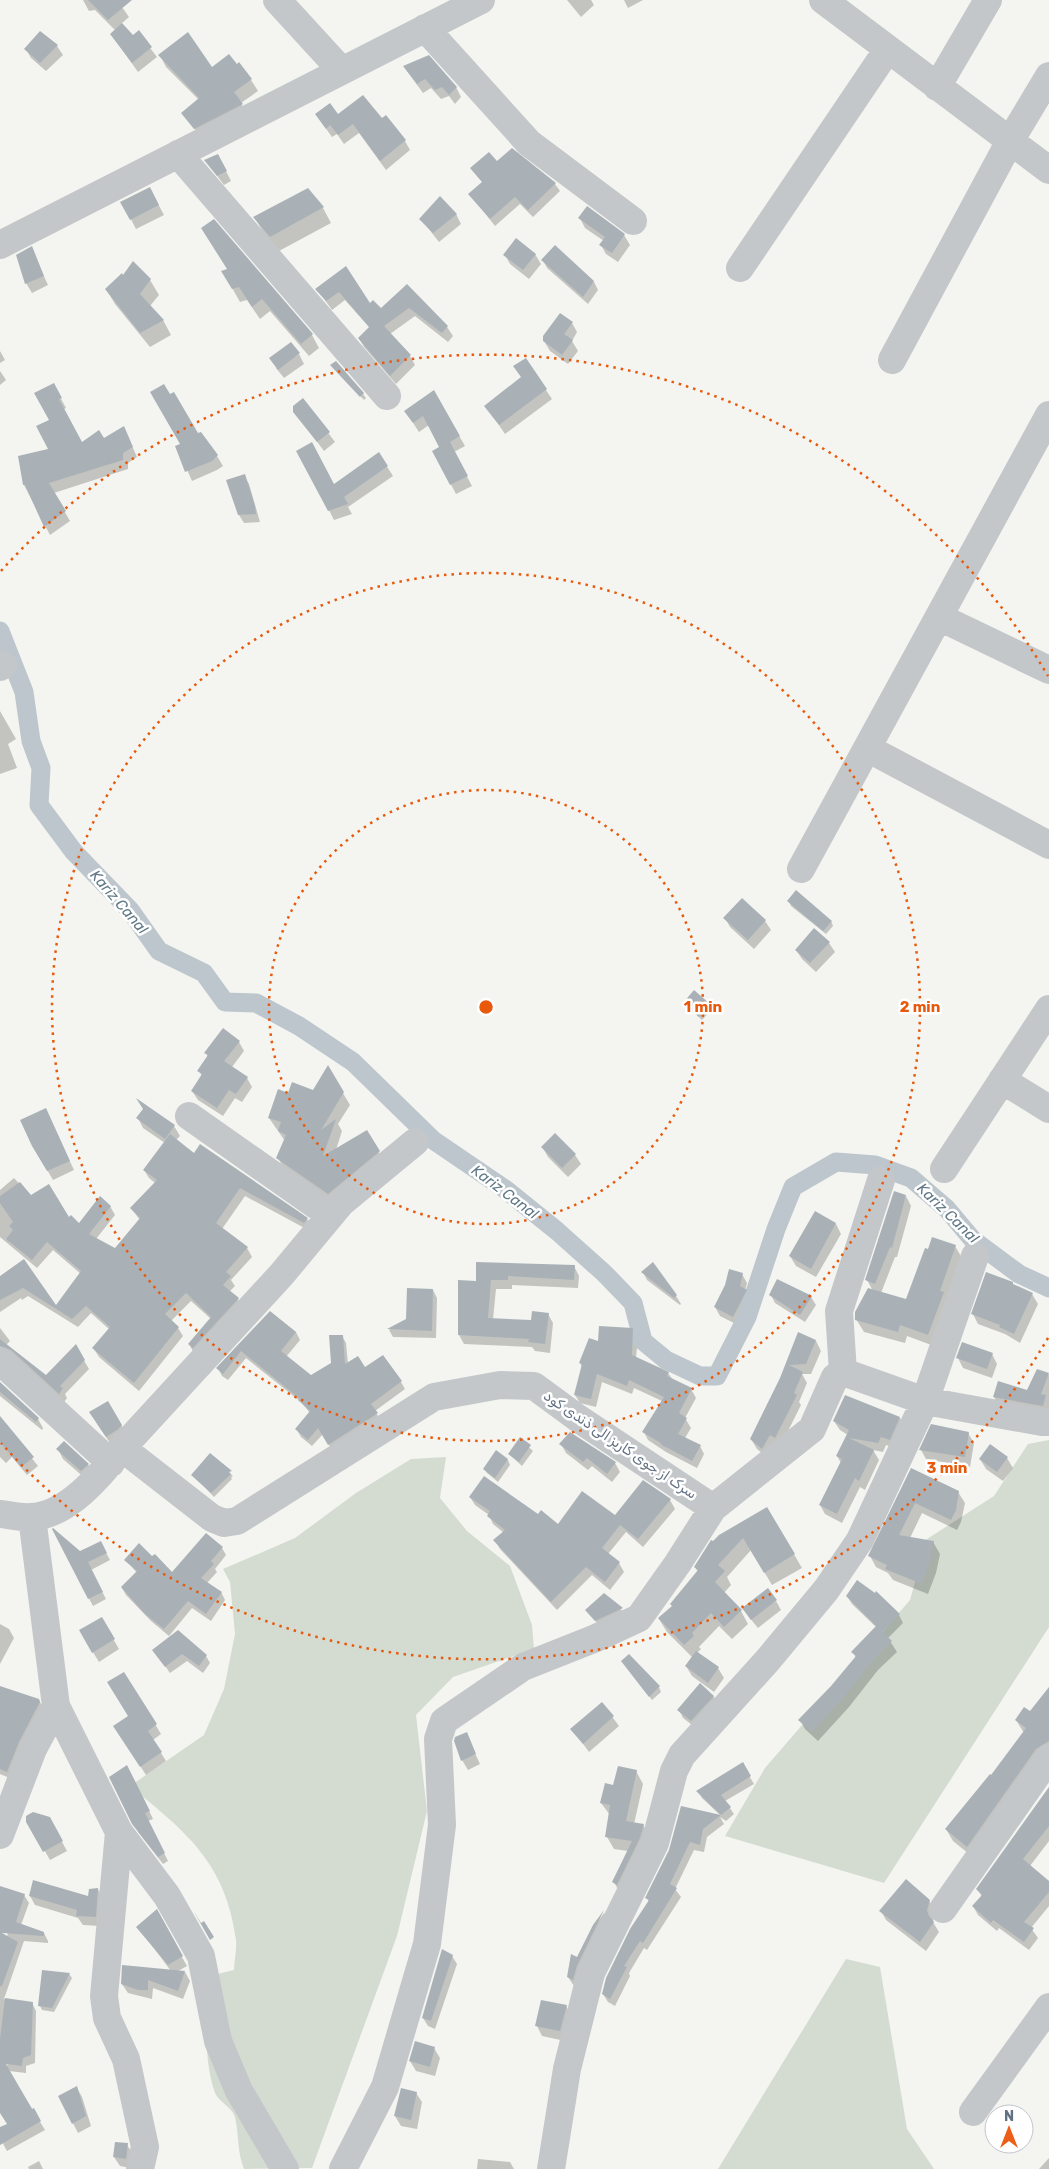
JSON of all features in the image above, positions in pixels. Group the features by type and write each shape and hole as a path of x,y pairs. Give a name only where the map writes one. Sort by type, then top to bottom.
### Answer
{"street":[{"path":"278,0 342,71"},
{"path":"0,245 481,0"},
{"path":"823,0 1049,170"},
{"path":"938,87 988,0"},
{"path":"425,28 530,143 633,221"},
{"path":"740,268 888,49"},
{"path":"892,360 1010,141 1049,76"},
{"path":"178,154 387,396"},
{"path":"800,869 1049,416"},
{"path":"939,617 1049,670"},
{"path":"867,748 1049,845"},
{"path":"944,1169 1049,1008"},
{"path":"1002,1080 1049,1109"},
{"path":"189,1116 330,1215"},
{"path":"0,1514 32,1517 58,1511 98,1477 282,1274 341,1203 414,1142"},
{"path":"843,1372 839,1311 881,1180"},
{"path":"551,2169 567,2069 591,1973 655,1842 674,1771 682,1754 767,1661 826,1590 860,1540 924,1401 975,1256"},
{"name":"سرک از جوی کاریز الی ذندی کود","path":"0,1361 116,1455 224,1524 237,1521 434,1397 500,1385 534,1386 579,1419 713,1508"},
{"path":"843,1372 924,1401 1047,1415"},
{"path":"343,2169 385,2086 426,1944 442,1825 438,1740 444,1721 523,1667 596,1638 639,1618 678,1563 713,1508 812,1429 836,1377 843,1372"},
{"path":"32,1517 56,1706 119,1832 167,1896 201,1956 218,2041 239,2091 277,2165"},
{"path":"0,1835 33,1748 56,1706"},
{"path":"943,1909 1049,1758"},
{"path":"119,1832 104,1996 107,2018 126,2059 145,2147 140,2169"},
{"path":"973,2112 1049,2007"}],"shaded area":[{"path":"1049,1440 1049,1627 884,1883 725,1836 765,1768 910,1600 927,1539 994,1496 1028,1444"},
{"path":"446,1457 440,1498 467,1531 510,1566 532,1625 534,1649 453,1677 416,1715 427,1811 397,1936 312,2168 244,2169 240,2156 235,2117 215,2093 207,2051 206,2020 209,1976 234,1970 236,1940 231,1913 223,1890 213,1870 200,1851 169,1819 130,1786 204,1735 224,1689 235,1634 230,1582 223,1569 295,1538 356,1493 411,1459"},
{"path":"846,1959 880,1967 907,2129 934,2169 718,2169"}],"building":[{"path":"88,0 132,0 108,20"},
{"path":"122,23 133,35 139,30 152,47 132,63 110,34"},
{"path":"40,31 58,45 40,63 24,49"},
{"path":"188,32 212,67 229,54 237,64 239,62 252,79 234,92 243,104 194,129 181,113 199,98 158,55"},
{"path":"429,55 457,87 449,95 442,87 435,90 425,79 417,84 403,66"},
{"path":"363,95 382,118 386,115 406,140 380,161 353,124 338,135 330,125 326,129 315,114 330,103 338,114"},
{"path":"512,148 556,183 528,210 515,197 490,219 468,194 482,182 470,168 489,152 497,161"},
{"path":"218,154 227,171 217,176 204,160"},
{"path":"150,187 159,205 130,220 120,202"},
{"path":"308,188 324,207 270,237 253,217"},
{"path":"440,196 457,214 433,233 419,219"},
{"path":"587,206 625,234 612,253 599,245 605,237 578,218"},
{"path":"214,219 313,334 301,344 262,299 252,307 239,287 232,289 221,271 227,269 201,228"},
{"path":"516,238 536,254 523,270 503,255"},
{"path":"555,245 594,281 583,297 541,260"},
{"path":"32,246 44,276 25,284 16,255"},
{"path":"133,261 151,279 140,294 164,320 140,333 105,289 122,273 123,275"},
{"path":"346,266 370,303 373,300 381,308 407,284 448,326 442,333 409,308 384,326 411,355 390,376 358,338 369,327 339,292 326,301 315,289"},
{"path":"560,313 573,322 564,334 573,340 562,355 543,341 543,336"},
{"path":"291,342 300,353 278,370 269,358"},
{"path":"526,358 547,389 499,425 484,406 521,377 513,366"},
{"path":"336,361 364,393 360,397 330,365"},
{"path":"54,383 62,398 59,399 82,442 99,430 104,438 124,426 133,447 123,453 123,460 49,483 66,511 44,527 25,485 23,485 18,456 48,449 36,426 49,420 34,393"},
{"path":"164,384 170,394 174,392 198,433 201,432 218,455 212,461 185,472 175,446 180,444 150,392"},
{"path":"434,390 460,436 450,442 468,476 450,485 432,451 439,447 423,416 413,423 404,411"},
{"path":"303,398 330,432 317,442 293,412 293,406"},
{"path":"312,442 334,484 379,452 388,466 344,497 348,504 328,511 296,451"},
{"path":"245,474 256,514 238,515 226,480"},
{"path":"796,890 832,921 823,931 787,901"},
{"path":"742,898 766,920 748,940 723,918"},
{"path":"814,928 830,942 810,963 795,950"},
{"path":"694,990 710,1004 699,1017 683,1003"},
{"path":"223,1028 240,1041 224,1061 248,1077 236,1094 229,1090 217,1108 191,1091 202,1074 197,1071 208,1055 204,1053"},
{"path":"328,1065 344,1092 321,1130 336,1119 323,1156 367,1130 380,1151 328,1194 276,1158 286,1135 278,1131 281,1122 268,1118 278,1089 288,1093 292,1082 313,1090"},
{"path":"136,1098 175,1125 165,1139 136,1118 143,1109"},
{"path":"46,1108 70,1161 47,1171 32,1146 20,1120"},
{"path":"555,1133 576,1154 562,1168 541,1147"},
{"path":"170,1134 194,1153 200,1144 308,1218 304,1223 240,1188 216,1223 248,1247 226,1272 231,1276 223,1285 239,1298 193,1348 188,1344 211,1317 186,1293 165,1314 179,1327 134,1383 92,1348 110,1327 86,1306 72,1319 23,1288 0,1300 0,1276 24,1259 56,1305 81,1271 47,1242 32,1260 6,1239 13,1230 9,1226 13,1222 0,1203 0,1196 20,1182 31,1195 49,1184 69,1217 71,1215 79,1223 100,1196 111,1206 89,1234 115,1248 140,1218 130,1208 157,1180 143,1170"},
{"path":"894,1191 906,1195 892,1248 890,1247 875,1284 865,1280"},
{"path":"815,1211 836,1223 811,1269 789,1256"},
{"path":"932,1237 956,1245 940,1291 944,1292 928,1335 900,1325 898,1332 855,1320 855,1312 868,1288 906,1299 925,1248 928,1249"},
{"path":"476,1262 575,1265 574,1280 508,1276 508,1280 491,1280 488,1318 531,1320 532,1311 549,1313 545,1344 528,1342 529,1339 458,1335 458,1280 476,1281"},
{"path":"653,1262 677,1295 674,1298 641,1272"},
{"path":"729,1269 743,1273 740,1286 747,1290 733,1317 714,1307 725,1285"},
{"path":"986,1272 1013,1282 1013,1284 1033,1293 1014,1334 999,1327 1000,1325 971,1314"},
{"path":"777,1279 812,1296 800,1315 769,1295"},
{"path":"407,1288 433,1289 432,1331 387,1329 406,1319"},
{"path":"270,1311 296,1332 281,1351 311,1375 331,1363 329,1335 343,1335 345,1364 358,1356 365,1367 383,1355 402,1381 371,1404 378,1413 328,1445 318,1428 308,1440 295,1429 310,1411 298,1400 300,1399 241,1351 223,1374 216,1368"},
{"path":"599,1326 633,1328 632,1355 669,1372 667,1376 692,1388 679,1413 687,1418 678,1434 701,1445 692,1461 642,1432 664,1397 629,1380 627,1386 597,1374 591,1399 574,1395 582,1364 579,1363 589,1338 598,1341"},
{"path":"798,1332 816,1340 806,1364 789,1365 803,1372 794,1393 797,1395 775,1438 770,1435 762,1449 750,1439 780,1378"},
{"path":"0,1339 46,1375 76,1344 85,1360 60,1386 63,1388 59,1394 11,1350 0,1346"},
{"path":"962,1342 993,1353 987,1369 956,1358"},
{"path":"1037,1369 1049,1373 1041,1394 1046,1395 1043,1406 993,1397 998,1381 1027,1390"},
{"path":"0,1382 39,1418 36,1422 0,1392"},
{"path":"845,1395 900,1417 890,1440 881,1437 878,1443 849,1438 874,1450 859,1481 855,1478 837,1514 819,1505 842,1459 836,1456 849,1430 833,1421"},
{"path":"108,1401 122,1425 106,1437 89,1412"},
{"path":"0,1416 34,1457 21,1467 0,1442"},
{"path":"931,1424 969,1432 965,1457 919,1450"},
{"path":"570,1432 616,1462 607,1474 587,1458 583,1462 559,1444"},
{"path":"520,1437 531,1445 519,1462 508,1454"},
{"path":"64,1441 89,1464 81,1471 56,1449"},
{"path":"990,1444 1008,1457 997,1472 979,1459"},
{"path":"496,1450 508,1459 495,1478 483,1469"},
{"path":"210,1453 232,1471 211,1493 191,1475"},
{"path":"911,1468 959,1491 956,1510 951,1520 915,1503 899,1535 934,1541 930,1561 922,1584 885,1569 887,1565 868,1556"},
{"path":"484,1476 538,1514 541,1510 558,1524 582,1491 615,1515 643,1480 671,1499 638,1539 620,1525 602,1548 620,1562 605,1582 586,1567 551,1602 493,1540 505,1530 487,1516 490,1511 469,1497"},
{"path":"767,1507 795,1554 764,1573 743,1538 718,1565 725,1571 715,1582 742,1610 724,1627 711,1613 692,1633 694,1636 684,1645 658,1618 672,1606 670,1604 698,1570 694,1567 711,1540 713,1541 719,1535"},
{"path":"53,1528 80,1551 101,1541 107,1553 88,1562 103,1592 88,1599"},
{"path":"206,1533 223,1547 211,1561 214,1564 201,1578 222,1592 206,1614 188,1601 164,1629 145,1614 121,1587 137,1571 124,1560 139,1543 152,1556 155,1554 172,1572"},
{"path":"857,1580 875,1593 876,1591 900,1614 882,1632 846,1596"},
{"path":"768,1588 777,1600 751,1620 742,1608"},
{"path":"604,1593 623,1608 595,1621 585,1610"},
{"path":"102,1617 115,1639 92,1653 79,1630"},
{"path":"876,1626 892,1641 873,1660 844,1697 812,1732 798,1720 831,1686 856,1656 851,1652"},
{"path":"178,1630 207,1655 199,1666 182,1654 165,1667 152,1650"},
{"path":"696,1651 719,1667 708,1683 685,1666"},
{"path":"629,1654 660,1686 649,1697 621,1661"},
{"path":"124,1672 157,1724 148,1731 162,1752 140,1767 113,1726 128,1716 107,1682"},
{"path":"700,1683 714,1696 691,1721 677,1710"},
{"path":"0,1686 39,1699 40,1702 19,1742 7,1772 0,1769"},
{"path":"1049,1687 1049,1741 1036,1749 967,1847 945,1829 991,1775 1026,1728 1015,1720 1024,1707 1030,1711"},
{"path":"602,1702 614,1716 583,1744 570,1729"},
{"path":"467,1732 476,1754 461,1761 454,1741 455,1737"},
{"path":"743,1762 751,1776 721,1795 731,1807 721,1815 696,1791"},
{"path":"127,1765 150,1811 145,1813 165,1853 158,1857 132,1824 109,1777"},
{"path":"618,1766 637,1770 626,1821 644,1824 640,1838 617,1885 612,1882 632,1841 605,1837 610,1805 600,1803 605,1783 613,1785"},
{"path":"1049,1787 1049,1826 1023,1859 1049,1881 1049,1892 1024,1922 1034,1928 1024,1942 993,1920 991,1923 972,1906 982,1895 976,1889"},
{"path":"681,1806 721,1815 703,1829 700,1845 690,1842 670,1884 677,1888 643,1943 640,1941 624,1966 627,1967 610,1999 602,1994 606,1978 630,1929 649,1900 645,1898 669,1850"},
{"path":"33,1812 50,1817 63,1841 43,1852 26,1822 26,1816"},
{"path":"906,1879 930,1900 927,1910 934,1922 920,1942 879,1911"},
{"path":"33,1880 88,1896 89,1889 98,1888 96,1917 76,1916 77,1910 29,1896"},
{"path":"0,1886 25,1894 16,1922 44,1932 44,1936 2,1933 18,1942 2,1986 0,1986"},
{"path":"157,1909 183,1956 168,1965 136,1927"},
{"path":"193,1910 201,1923 204,1921 214,1937 210,1940"},
{"path":"604,1910 577,1966 573,1980 567,1977 571,1954 577,1957 593,1925"},
{"path":"442,1949 453,1955 431,2021 422,2018"},
{"path":"122,1965 185,1971 178,1991 148,1980 148,1990 138,1990 121,1984"},
{"path":"42,1970 70,1973 52,2008 38,2006"},
{"path":"5,1998 33,2002 31,2055 23,2058 22,2066 6,2064 41,2121 0,2145 0,2127 7,2124 0,2113 0,2039"},
{"path":"541,2000 567,2005 560,2031 535,2026"},
{"path":"415,2041 435,2047 430,2067 409,2061"},
{"path":"77,2086 86,2116 72,2124 58,2096"},
{"path":"401,2088 417,2092 411,2120 394,2116"},
{"path":"115,2142 128,2143 126,2159 113,2157"}],"waterway":[{"name":"Kariz Canal","path":"0,631 24,692 31,741 41,768 39,805 74,852 130,910 159,951 204,973 225,1002 256,1003 299,1026 353,1062 433,1140 505,1189 557,1231 604,1273 633,1303 643,1341 666,1360 700,1376 717,1376 747,1317 776,1229 793,1187 836,1162 875,1165 911,1178 947,1209 973,1240 1019,1274 1049,1288"}]}
